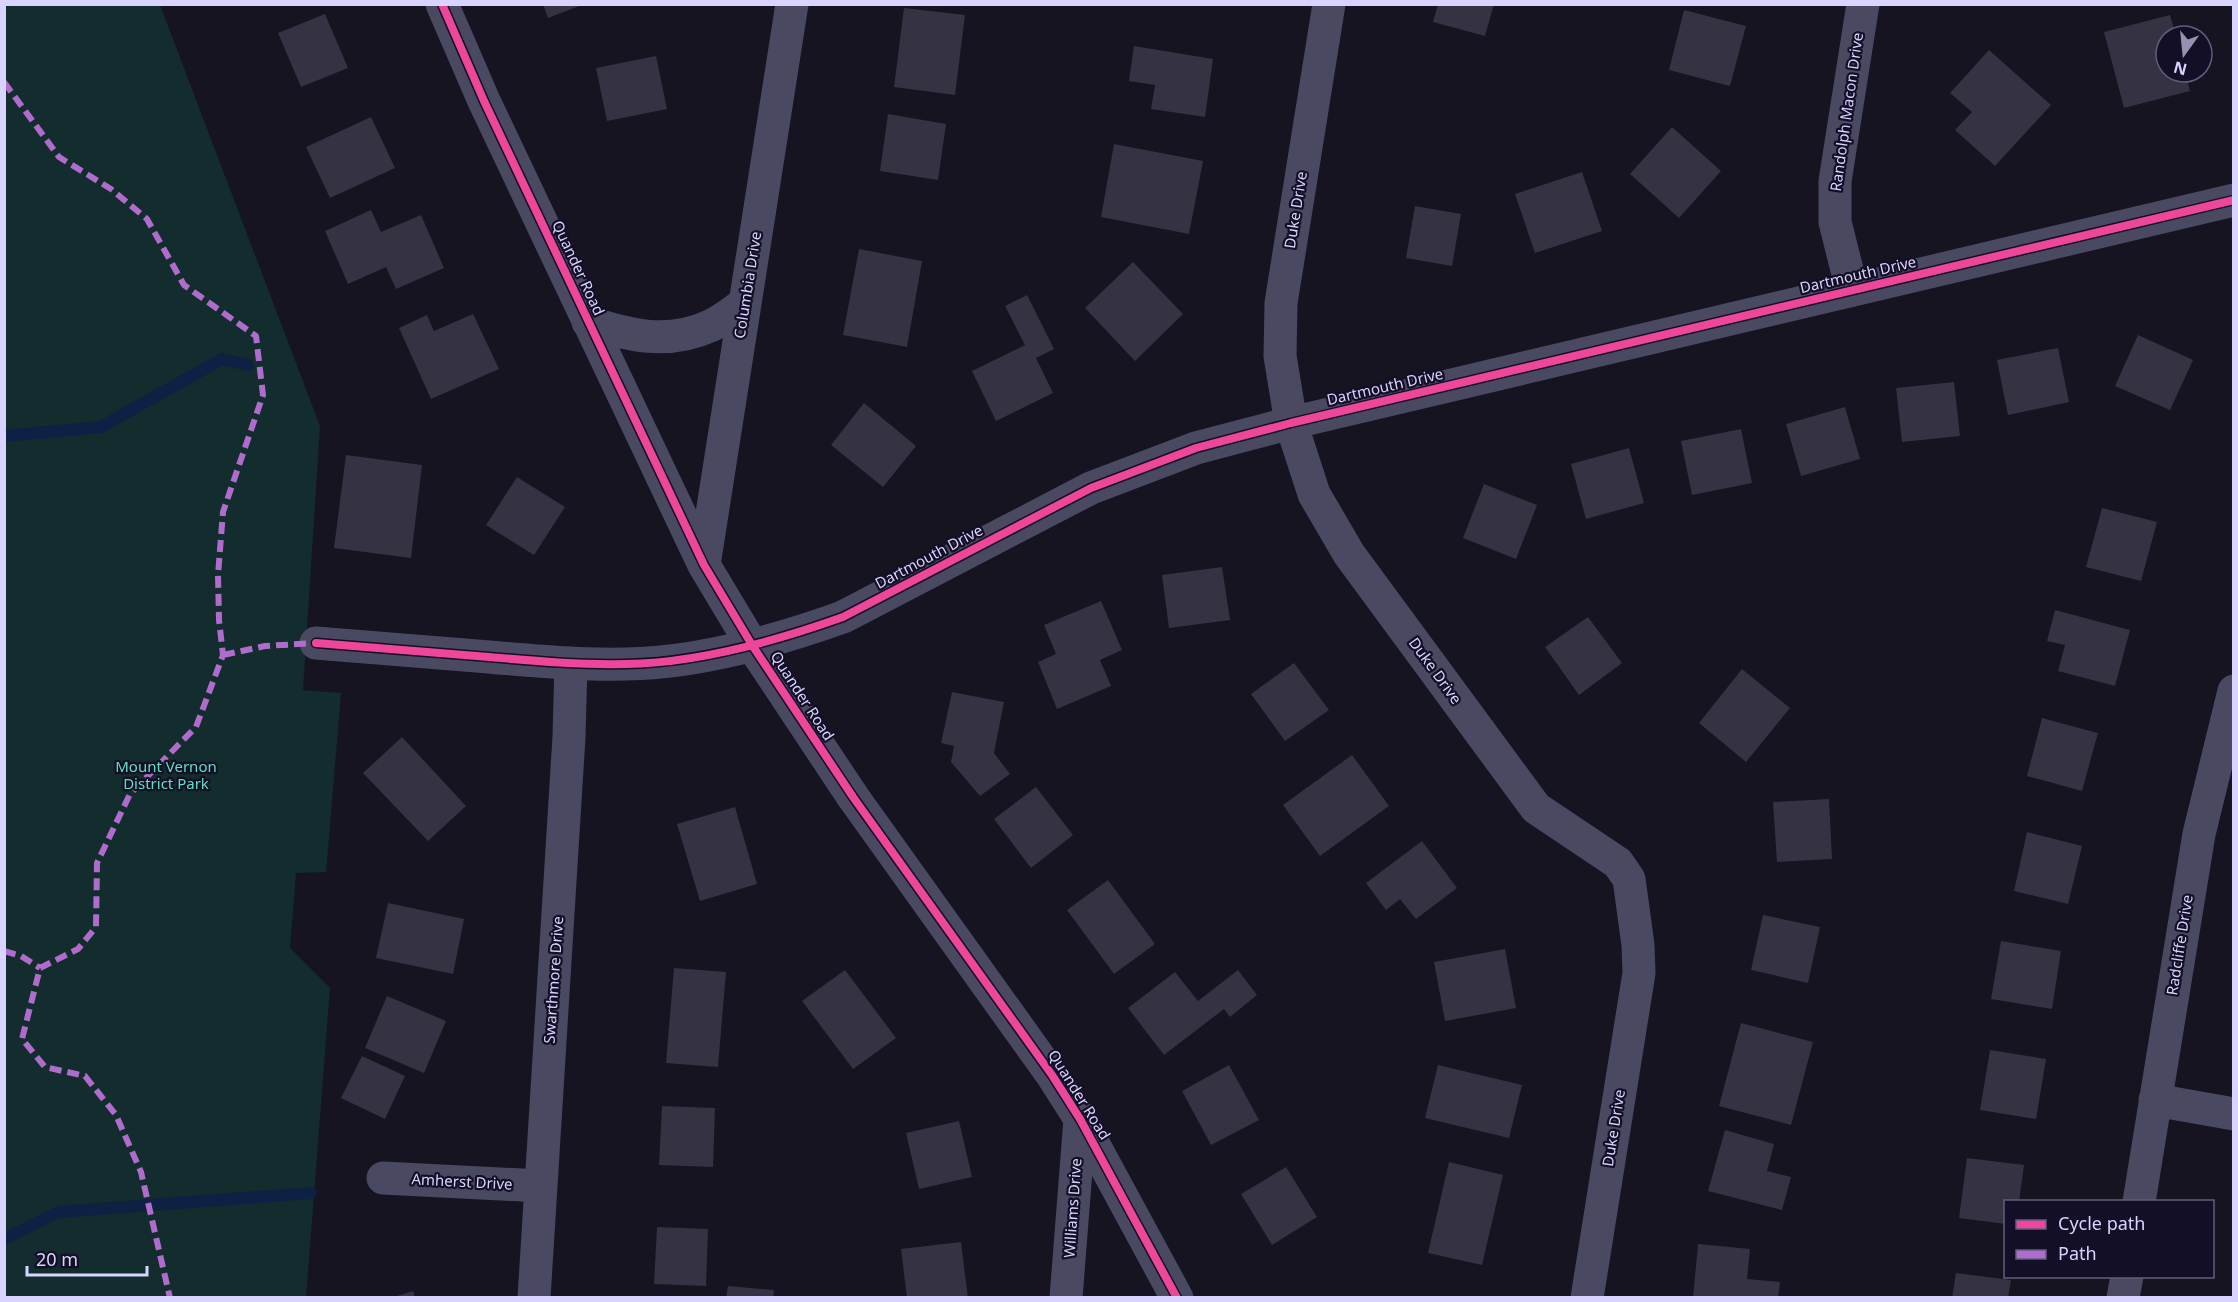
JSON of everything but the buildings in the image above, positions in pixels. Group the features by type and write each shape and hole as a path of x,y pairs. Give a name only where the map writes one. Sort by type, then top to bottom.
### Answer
{"street":[{"name":"Quander Road","path":"442,4 484,101 704,565 752,645 853,797 1052,1075 1080,1119 1177,1298"},
{"name":"Columbia Drive","path":"704,565 792,4"},
{"name":"Duke Drive","path":"1329,4 1281,303 1280,356 1292,423 1314,494 1349,554 1536,808 1618,863 1629,879 1638,945 1639,973 1587,1298"},
{"name":"Randolph Macon Drive","path":"1852,290 1835,222 1835,181 1863,4"},
{"name":"Dartmouth Drive","path":"316,643 571,663 628,664 700,656 752,645 800,633 843,617 1091,488 1196,448 1292,423 2234,200"},
{"path":"588,322 623,334 648,338 685,335 711,326 745,303"},
{"name":"Swarthmore Drive","path":"534,1298 569,737 571,663"},
{"name":"Radcliffe Drive","path":"2139,1200 2199,834 2234,691"},
{"path":"2155,1100 2234,1114"},
{"name":"Williams Drive","path":"1066,1298 1080,1119"},
{"name":"Amherst Drive","path":"383,1178 541,1186"},
{"path":"2123,1298 2127,1278"}],"green space":[{"name":"Mount Vernon District Park","path":"5,5 160,5 320,426 303,690 341,693 326,872 296,873 290,948 330,988 306,1297 5,1298"}],"waterway":[{"path":"4,436 101,427 222,359 248,365"},
{"path":"4,1239 58,1212 311,1193"}],"marked path":[{"path":"4,82 59,157 111,189 147,219 184,285 256,336 263,395 223,512 218,575 219,620 223,655 196,727 130,794 97,863 96,927 78,949 40,968 22,1039 45,1067 85,1076 116,1115 141,1172 170,1298"},
{"path":"223,655 265,646 316,643"},
{"path":"4,951 21,956 40,968"}],"cycle path":[{"path":"442,4 484,101 704,565 752,645 853,797 1052,1075 1080,1119 1177,1298"},
{"path":"316,643 540,661 609,664 680,660 736,649 843,617 1091,488 1196,448 1291,423 2234,200"}]}
